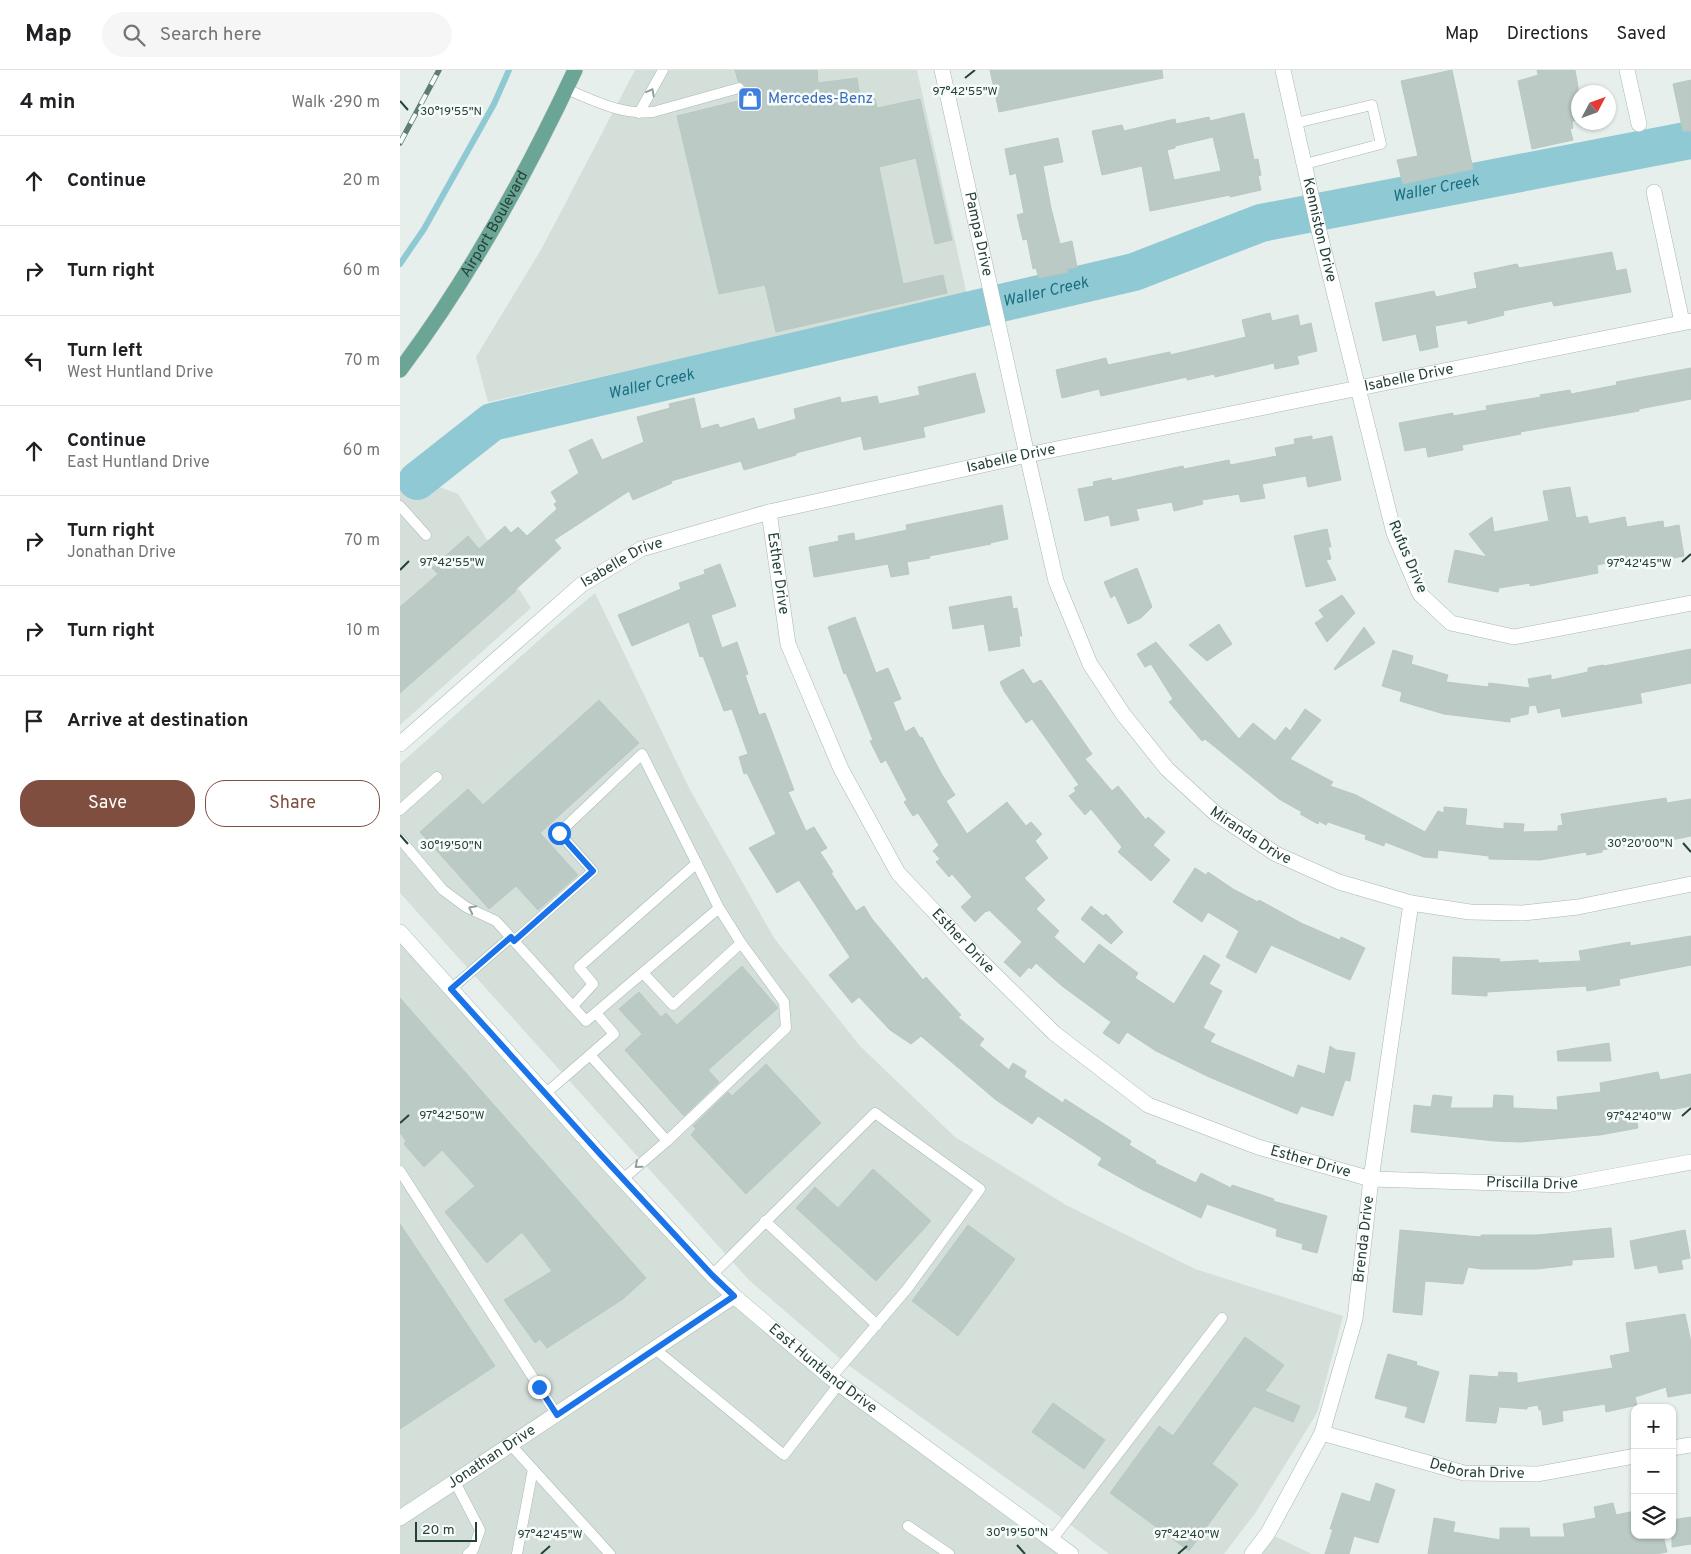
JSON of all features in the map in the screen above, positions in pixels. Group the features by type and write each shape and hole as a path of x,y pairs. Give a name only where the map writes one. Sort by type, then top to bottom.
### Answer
{"main road":[{"name":"Airport Boulevard","path":"400,370 451,297 483,246 516,188 575,70"}],"street":[{"name":"Pampa Drive","path":"942,70 1027,455"},
{"name":"Kenniston Drive","path":"1283,70 1357,389"},
{"path":"1627,70 1639,124"},
{"path":"1654,192 1687,322"},
{"name":"Isabelle Drive","path":"400,744 588,580 641,549 769,512 1027,455 1687,322"},
{"name":"Rufus Drive","path":"1357,389 1394,533 1420,594 1451,623 1514,637 1691,603"},
{"name":"Miranda Drive","path":"1027,455 1056,580 1090,664 1123,714 1168,769 1215,813 1276,854 1339,882 1411,903 1470,912 1523,913 1578,907 1691,884"},
{"name":"Esther Drive","path":"769,512 788,644 841,769 898,873 977,957 1054,1033 1148,1105 1258,1147 1371,1180"},
{"name":"Brenda Drive","path":"1252,1554 1268,1533 1322,1433 1355,1318 1371,1180 1411,903"},
{"name":"East Huntland Drive","path":"400,932 600,1154 712,1275 734,1296 835,1381 1072,1554"},
{"name":"Priscilla Drive","path":"1371,1180 1566,1185 1691,1162"},
{"name":"Jonathan Drive","path":"400,1518 734,1296"},
{"name":"Deborah Drive","path":"1322,1433 1464,1473 1538,1474 1631,1457"},
{"path":"1676,1447 1691,1445"}],"lane":[{"path":"639,113 662,70"},
{"path":"566,89 608,107 639,113 675,107 739,88"},
{"path":"1296,123 1372,105 1381,144 1305,164"},
{"path":"400,506 426,535"},
{"path":"451,989 593,871 559,833 642,754 719,908 784,1002 786,1028 667,1141 623,1179"},
{"path":"400,810 437,777"},
{"path":"402,845 443,890 466,907 496,921 586,1021 719,908"},
{"path":"572,1006 593,984 579,967 697,863"},
{"path":"643,973 673,1005 742,942"},
{"path":"545,1094 614,1034 596,1013"},
{"path":"590,1055 667,1141"},
{"path":"655,1350 784,1455 835,1381 877,1325 907,1290 980,1189 874,1112 712,1275"},
{"path":"400,1171 557,1415"},
{"path":"765,1222 877,1325"},
{"path":"1052,1540 1222,1318"},
{"path":"511,1445 610,1554"},
{"path":"516,1554 533,1469"},
{"path":"455,1482 480,1530 472,1550 468,1554"},
{"path":"908,1526 949,1554"}],"shaded area":[{"path":"635,70 917,70 967,295 488,402 476,357 542,248"},
{"path":"400,472 458,494 531,608 400,725"},
{"path":"595,593 689,788 774,938 860,1046 955,1137 1066,1205 1195,1269 1343,1316 1317,1413 1256,1512 1224,1554 1109,1554 1051,1510 844,1362 749,1280 400,893 400,764 547,633"},
{"path":"400,932 734,1296 1071,1554 400,1554"},
{"path":"1268,1533 1312,1554 1252,1554"}],"building":[{"path":"735,70 817,70 818,83 857,78 861,102 875,99 877,108 920,99 952,240 935,244 916,158 879,167 903,284 943,275 947,293 776,332 765,285 719,294 677,116 742,100 741,95 746,87 738,81"},
{"path":"990,70 1162,70 1163,78 999,112"},
{"path":"1452,70 1473,169 1403,184 1397,160 1418,156 1401,81"},
{"path":"1537,70 1575,70 1578,85 1571,85 1570,129 1573,140 1532,149 1518,81 1538,75"},
{"path":"1691,80 1691,131 1683,131 1673,84"},
{"path":"1244,113 1254,160 1258,159 1261,175 1258,176 1261,190 1150,211 1142,166 1102,175 1092,131 1122,125 1124,131 1175,119 1176,124 1209,117 1210,121","holes":["1213,137 1221,171 1174,180 1167,150 1175,148 1175,146"]},
{"path":"1058,138 1063,162 1043,166 1060,244 1072,241 1077,267 1067,269 1068,272 1039,278 1036,268 1033,269 1027,239 1023,240 1017,215 1024,213 1016,173 1010,175 1005,149"},
{"path":"1612,252 1616,271 1626,269 1631,292 1554,306 1552,301 1503,311 1504,315 1468,324 1467,320 1435,326 1438,347 1420,351 1416,334 1383,341 1375,303 1434,291 1436,297 1477,288 1474,273 1517,264 1519,268"},
{"path":"1270,313 1272,321 1298,315 1300,326 1311,323 1317,351 1297,356 1299,364 1275,369 1274,363 1215,377 1214,374 1187,380 1187,377 1101,396 1099,389 1062,398 1056,370 1106,358 1108,365 1170,352 1170,355 1246,337 1242,320"},
{"path":"1691,368 1691,399 1639,409 1639,411 1520,432 1521,434 1462,445 1463,450 1428,457 1426,447 1405,451 1399,423 1453,413 1453,416 1487,410 1486,406 1570,390 1571,394 1617,385 1616,382"},
{"path":"975,373 985,412 923,427 925,437 864,450 861,436 796,453 796,455 744,470 741,461 671,481 672,483 633,500 629,491 554,540 561,548 516,591 400,693 400,607 438,574 432,568 468,536 479,549 505,526 511,533 518,527 527,536 557,509 554,504 557,502 551,492 579,473 569,450 592,439 602,460 644,442 637,417 670,408 669,404 694,398 701,429 718,424 720,428 754,418 758,430 796,419 794,409 840,397 841,403 877,396 879,404 920,395 918,387"},
{"path":"1312,436 1312,440 1332,436 1341,480 1308,487 1306,476 1262,484 1265,498 1241,502 1239,494 1202,500 1203,504 1174,511 1172,502 1136,509 1139,520 1111,526 1109,515 1085,521 1078,489 1094,486 1093,482 1111,478 1112,481 1183,466 1184,469 1229,460 1230,465 1277,456 1275,448 1295,444 1294,439"},
{"path":"1570,487 1576,518 1587,516 1589,524 1625,517 1627,527 1663,521 1664,528 1679,525 1684,556 1637,565 1635,557 1597,565 1598,573 1530,586 1530,583 1499,588 1498,592 1448,582 1455,550 1487,557 1469,534 1492,517 1494,532 1549,521 1543,491"},
{"path":"1002,505 1008,539 907,562 909,574 891,577 888,564 814,577 809,547 839,541 838,536 854,533 855,541 907,530 906,525"},
{"path":"1327,529 1331,547 1328,547 1331,559 1326,560 1336,580 1306,587 1294,536"},
{"path":"720,564 736,606 711,615 722,648 737,642 748,674 745,675 759,715 765,713 794,790 788,792 806,831 814,827 827,848 820,852 833,872 831,873 856,911 864,906 872,919 923,980 926,977 961,1015 958,1017 984,1039 979,1045 1009,1070 1013,1063 1026,1071 1024,1077 1063,1103 1065,1099 1131,1141 1129,1145 1156,1161 1155,1163 1196,1183 1201,1173 1231,1188 1232,1185 1274,1199 1273,1201 1327,1216 1317,1253 1302,1249 1303,1244 1276,1236 1277,1229 1207,1204 1201,1218 1141,1189 1098,1165 1102,1158 1038,1116 1032,1124 996,1100 921,1036 911,1044 890,1030 859,997 852,1003 829,975 850,957 799,880 777,893 749,848 776,834 747,773 744,774 739,757 748,754 732,709 724,711 703,656 700,657 689,622 632,646 618,615 681,589 679,583 705,574 704,570"},
{"path":"1137,568 1152,607 1141,618 1128,624 1115,595 1111,598 1104,582"},
{"path":"1342,595 1355,613 1327,642 1315,623 1324,617 1319,610"},
{"path":"1011,596 1013,609 1017,608 1022,636 1019,636 1020,646 989,651 984,624 953,629 949,607"},
{"path":"855,617 876,673 888,668 901,699 893,702 905,732 914,727 920,738 922,737 955,795 946,801 967,834 1007,802 1026,826 1031,822 1042,834 1035,841 1048,858 1024,878 1045,900 1036,909 1059,931 1054,937 1084,964 1099,944 1138,973 1135,978 1174,1004 1204,955 1220,965 1209,984 1222,991 1203,1028 1215,1034 1210,1042 1294,1078 1298,1065 1325,1074 1330,1046 1336,1050 1355,1053 1350,1081 1345,1080 1333,1116 1301,1106 1297,1114 1209,1077 1156,1051 1127,1032 1119,1044 1103,1033 1111,1022 1062,986 1036,963 1031,969 1029,967 1020,977 1004,962 1022,942 989,910 975,922 961,907 972,897 952,874 949,877 936,862 940,859 933,851 939,845 918,813 913,816 904,802 907,800 886,760 881,763 870,741 873,740 846,673 844,674 828,627"},
{"path":"1219,624 1232,644 1207,661 1189,645"},
{"path":"1364,627 1375,643 1335,670 1334,669"},
{"path":"1156,642 1239,739 1253,723 1275,741 1286,727 1290,731 1305,709 1321,720 1290,759 1333,782 1330,786 1356,795 1425,832 1438,811 1444,813 1444,807 1467,809 1465,825 1504,829 1504,823 1524,824 1523,832 1558,831 1558,826 1563,825 1561,814 1666,798 1667,803 1691,799 1691,836 1657,843 1657,840 1613,847 1602,850 1602,852 1587,855 1586,852 1540,860 1489,859 1489,856 1438,850 1437,858 1424,857 1385,842 1384,846 1365,839 1366,835 1328,822 1326,825 1319,821 1318,824 1279,799 1205,739 1202,741 1169,702 1173,699 1151,664 1145,667 1137,654"},
{"path":"1691,649 1691,683 1640,693 1642,703 1562,717 1560,708 1538,713 1536,705 1529,706 1528,714 1510,718 1510,722 1444,714 1400,701 1402,692 1382,686 1393,650 1413,656 1411,664 1448,675 1446,682 1488,687 1489,683 1530,688 1528,679 1551,675 1551,680 1588,672 1588,668"},
{"path":"1023,669 1033,684 1041,680 1092,754 1085,759 1112,791 1118,786 1146,820 1148,817 1165,832 1153,845 1170,860 1151,881 1118,852 1122,847 1091,809 1085,815 1069,796 1076,791 1074,788 1079,785 1032,719 1026,723 1004,691 1000,682"},
{"path":"599,700 639,743 540,833 578,875 538,910 516,886 489,909 420,832 468,789 483,805"},
{"path":"1195,868 1206,875 1208,872 1233,889 1258,902 1259,900 1301,923 1340,940 1341,937 1365,948 1350,980 1271,945 1256,973 1226,957 1239,931 1208,912 1202,922 1173,902"},
{"path":"1091,906 1103,916 1106,914 1123,932 1111,944 1081,919"},
{"path":"1691,936 1691,965 1619,979 1620,985 1587,991 1586,986 1487,992 1487,996 1452,994 1453,957 1500,959 1499,962 1538,960 1538,963 1581,961 1579,951 1630,942 1630,946"},
{"path":"742,966 778,1008 708,1070 719,1082 684,1116 625,1050 642,1034 619,1009 639,992 661,1017 666,1013 677,1025"},
{"path":"400,998 646,1278 623,1299 547,1348 540,1339 535,1343 504,1300 552,1271 522,1232 487,1263 445,1212 475,1186 442,1150 424,1167 404,1144 406,1141 400,1133"},
{"path":"1609,1043 1611,1061 1558,1061 1557,1051"},
{"path":"766,1064 821,1123 746,1194 691,1135 696,1129 693,1126 728,1092 732,1096"},
{"path":"1658,1072 1660,1080 1691,1074 1691,1106 1636,1117 1638,1128 1600,1135 1521,1142 1411,1132 1414,1105 1431,1107 1433,1095 1452,1097 1450,1108 1493,1108 1494,1095 1513,1096 1513,1108 1558,1110 1557,1097 1601,1092 1600,1083"},
{"path":"873,1169 931,1221 876,1281 796,1208 815,1187 838,1208"},
{"path":"400,1224 495,1366 400,1429"},
{"path":"968,1225 1015,1259 958,1336 912,1301"},
{"path":"1611,1228 1614,1257 1572,1260 1572,1265 1537,1269 1481,1269 1468,1267 1463,1284 1425,1281 1422,1315 1393,1312 1400,1230 1481,1237 1481,1235 1537,1235"},
{"path":"1685,1230 1690,1258 1681,1260 1683,1269 1659,1273 1657,1265 1635,1269 1630,1241"},
{"path":"1685,1314 1691,1342 1691,1393 1668,1397 1666,1387 1635,1397 1637,1404 1631,1404 1631,1406 1606,1412 1605,1404 1562,1411 1563,1421 1543,1425 1541,1410 1539,1410 1538,1405 1527,1407 1527,1409 1499,1407 1496,1423 1466,1421 1470,1375 1498,1377 1499,1372 1517,1373 1517,1383 1613,1368 1610,1356 1630,1352 1626,1323"},
{"path":"1245,1337 1284,1365 1265,1391 1300,1406 1293,1422 1254,1406 1212,1464 1238,1484 1189,1551 1110,1493 1159,1426 1173,1436"},
{"path":"1388,1354 1417,1362 1416,1365 1439,1372 1424,1423 1405,1417 1408,1407 1375,1398"},
{"path":"1053,1403 1105,1440 1084,1469 1032,1432"},
{"path":"1376,1483 1395,1490 1378,1543 1354,1536 1349,1554 1325,1554 1333,1529 1330,1529 1342,1493 1370,1502"},
{"path":"1613,1503 1616,1515 1631,1512 1631,1539 1664,1539 1667,1552 1656,1554 1428,1554 1434,1518 1455,1522 1453,1532 1500,1540 1500,1528 1529,1528 1530,1537 1565,1537 1563,1524 1596,1518 1594,1507"},
{"path":"1691,1517 1691,1544 1672,1547 1672,1539 1676,1539 1676,1519"}],"waterway":[{"path":"400,264 424,229 494,104 509,70"},
{"name":"Waller Creek","path":"417,481 492,422 1134,272 1261,223 1691,140"}],"railway":[{"path":"400,143 439,70"}],"place":[{"name":"Mercedes-Benz","path":"750,99"}],"route":[{"path":"539,1387 557,1415 734,1296 712,1275 623,1179 451,989 511,937 514,941 593,871 559,833"}]}
